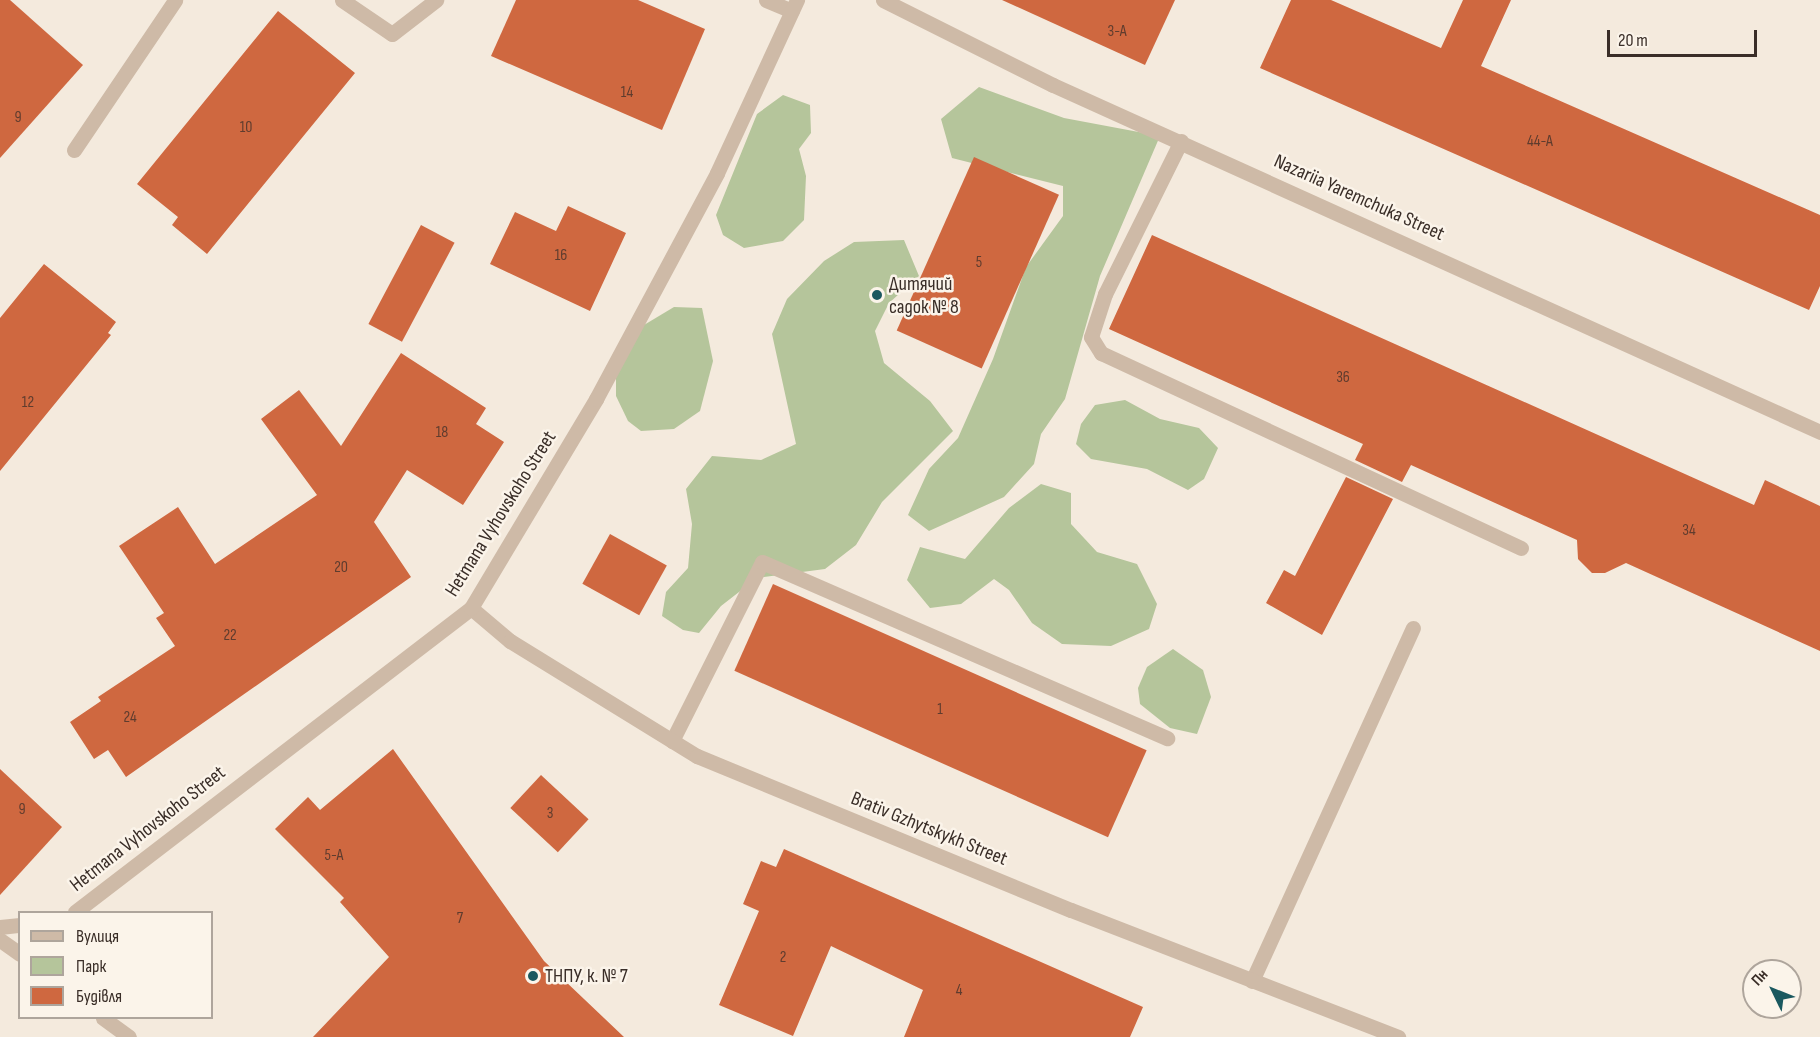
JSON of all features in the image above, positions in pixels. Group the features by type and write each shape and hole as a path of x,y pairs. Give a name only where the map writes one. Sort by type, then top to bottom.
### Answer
{"street":[{"path":"74,150 175,0"},
{"path":"342,0 392,34 436,0"},
{"path":"766,0 794,5"},
{"name":"Nazariia Yaremchuka Street","path":"883,0 1181,141 1820,432"},
{"name":"Hetmana Vyhovskoho Street","path":"76,911 471,608 596,399 717,173 794,5"},
{"path":"1181,141 1104,294 1091,337 1101,353 1521,548"},
{"path":"672,741 762,562 1167,738"},
{"name":"Brativ Gzhytskykh Street","path":"471,608 510,641 672,741 719,765 1252,981 1398,1037"},
{"path":"1252,981 1413,628"},
{"path":"0,927 18,924"},
{"path":"0,940 18,953"},
{"path":"106,1019 129,1037"}],"green space":[{"path":"979,87 1064,118 1160,136 1100,276 1065,399 1041,434 1034,464 1004,497 929,531 908,515 929,469 958,438 993,359 1026,267 1063,216 1063,186 952,158 941,119"},
{"path":"783,95 810,105 811,133 799,149 806,176 804,220 783,241 744,248 723,235 716,215 757,114"},
{"path":"904,240 919,276 889,303 875,331 884,363 930,401 953,431 882,502 856,545 825,569 757,578 721,606 699,633 683,630 662,616 666,592 688,568 692,524 686,489 712,456 761,460 796,444 772,334 787,299 824,261 854,242"},
{"path":"674,307 702,308 713,361 700,411 674,429 641,431 628,421 616,396 616,377 629,334"},
{"path":"1125,400 1160,419 1199,428 1218,448 1204,479 1188,490 1147,469 1091,459 1076,444 1081,424 1095,405"},
{"path":"1041,484 1071,493 1071,524 1097,552 1137,564 1157,604 1149,629 1111,646 1062,644 1032,623 1009,590 994,579 961,604 930,608 907,580 920,547 965,559 1009,508"},
{"path":"1173,649 1203,670 1211,697 1197,734 1170,728 1140,704 1138,688 1147,667"}],"building":[{"path":"0,0 10,0 83,65 0,158"},
{"path":"516,0 638,0 705,29 662,130 491,56"},
{"path":"1002,0 1175,0 1145,65"},
{"path":"1291,0 1331,0 1441,48 1463,0 1511,0 1481,66 1820,215 1820,286 1809,310 1260,68"},
{"path":"278,11 355,73 207,254 172,225 178,217 137,184"},
{"path":"974,157 1059,195 982,368 897,331"},
{"path":"568,206 626,233 590,311 490,264 515,212 556,231"},
{"path":"421,225 455,243 402,342 368,324"},
{"path":"1152,235 1754,505 1765,480 1820,506 1820,651 1626,563 1605,573 1592,573 1578,559 1577,540 1411,465 1402,482 1355,460 1363,444 1109,329"},
{"path":"44,264 116,322 108,333 111,335 0,471 0,318"},
{"path":"401,353 486,408 476,424 504,442 463,505 407,470 374,522 411,577 126,777 108,750 94,759 70,722 101,701 98,697 175,646 156,618 164,613 119,546 178,507 215,564 317,495 261,419 299,390 341,446"},
{"path":"1346,477 1393,499 1322,635 1266,603 1284,570 1295,576"},
{"path":"610,534 667,566 639,615 582,584"},
{"path":"773,584 1147,750 1108,837 734,671"},
{"path":"393,749 544,961 624,1037 313,1037 389,957 340,902 344,898 275,829 308,797 320,810"},
{"path":"0,769 62,827 0,895"},
{"path":"541,775 589,819 558,852 510,808"},
{"path":"784,849 1143,1007 1130,1037 904,1037 923,990 831,946 793,1036 719,1005 759,911 743,904 761,861 776,867"}],"place":[{"name":"Дитячий садок № 8","path":"877,295"},
{"name":"ТНПУ, к. № 7","path":"533,976"}]}
